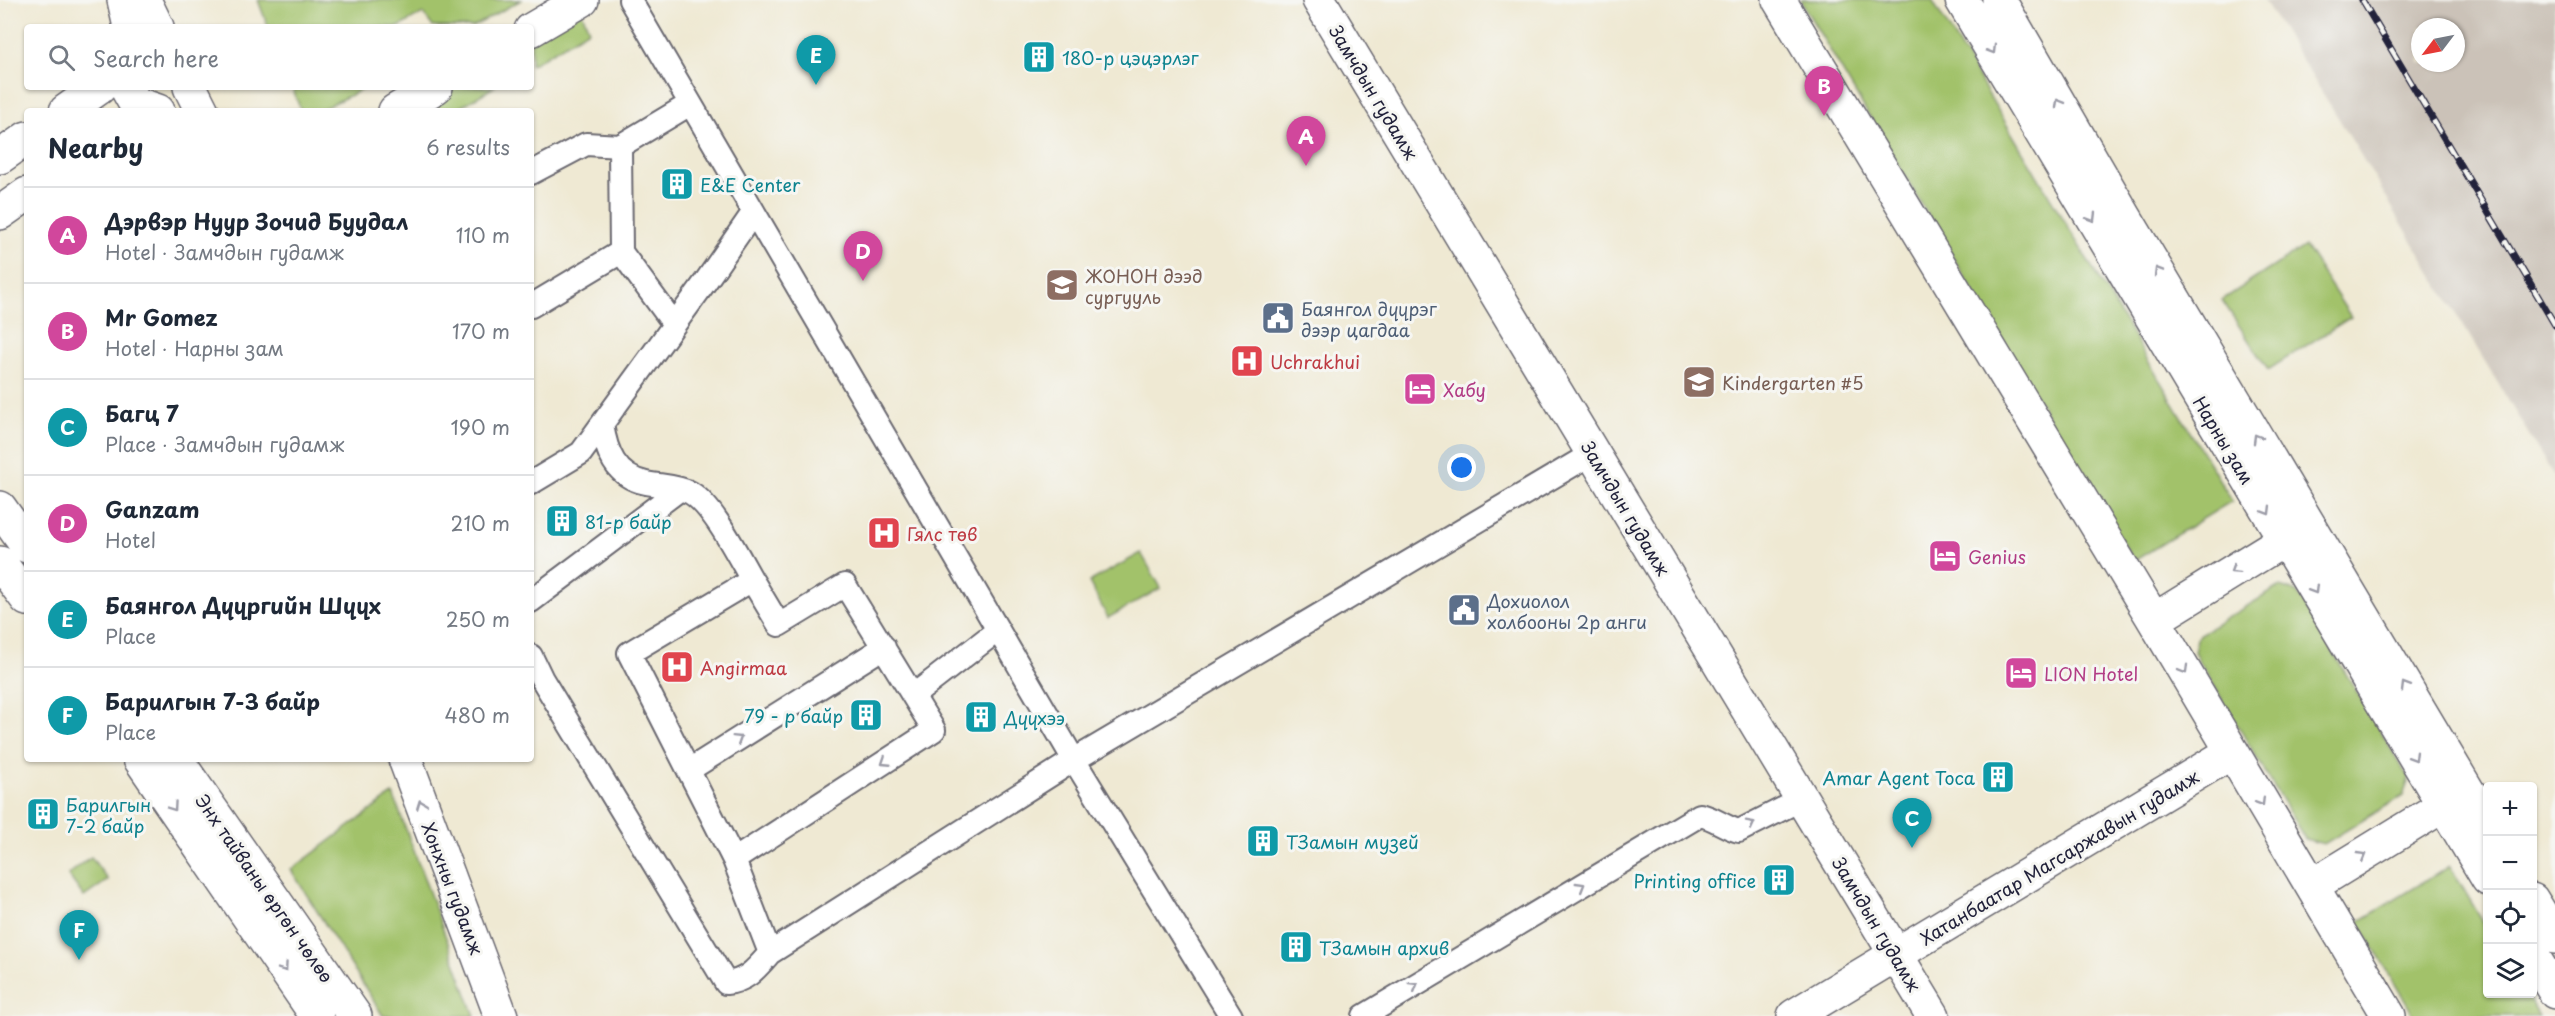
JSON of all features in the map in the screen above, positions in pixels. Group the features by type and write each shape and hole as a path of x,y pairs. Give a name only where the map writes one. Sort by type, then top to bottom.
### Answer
{"main road":[{"path":"124,0 129,24"},
{"path":"144,0 156,24"},
{"path":"534,28 582,0"},
{"name":"Замчдын гудамж","path":"1319,0 1933,1016"},
{"path":"1779,0 2154,620 2389,1016"},
{"name":"Нарны зам","path":"1962,0 2296,532 2455,798 2483,869"},
{"name":"Нарны зам","path":"1999,0 2296,532"},
{"path":"70,108 96,90"},
{"path":"192,90 200,108"},
{"path":"400,108 430,90"},
{"path":"0,157 24,140"},
{"path":"0,213 24,196"},
{"path":"0,508 24,542"},
{"path":"2154,620 2296,532"},
{"path":"0,563 24,595"},
{"name":"Хатанбаатар Магсаржавын гудамж","path":"1794,1016 2232,752"},
{"name":"Энх тайваны өргөн чөлөө","path":"142,762 317,1016"},
{"name":"Энх тайваны өргөн чөлөө","path":"178,762 355,1016"},
{"name":"Хонхны гудамж","path":"406,762 501,1016"},
{"path":"2312,886 2455,798"},
{"name":"Нарны зам","path":"2455,798 2483,822"},
{"path":"2537,908 2555,938"},
{"path":"2537,963 2555,992"}],"street":[{"path":"630,0 1074,760 1231,1016"},
{"path":"534,171 586,144 620,146 690,104"},
{"path":"620,146 621,252 674,324"},
{"path":"534,481 581,453 753,213"},
{"path":"534,304 621,252"},
{"path":"602,424 606,448 615,464 628,476 644,483 664,485 690,493 709,512 779,625 845,585 934,730 734,860"},
{"path":"534,662 726,983 738,982 750,976 770,953 1074,760 1593,453"},
{"path":"534,599 678,490"},
{"path":"752,580 628,653 734,860 770,953"},
{"path":"914,695 998,630"},
{"path":"689,770 884,647"},
{"path":"1364,1016 1700,815 1714,818 1729,828 1739,831 1802,799"}],"shaded area":[{"path":"2264,0 2555,0 2555,478 2339,119"}],"green space":[{"path":"258,0 521,0 478,24 431,24 423,13 404,24 267,24"},
{"path":"1800,0 1932,0 2232,501 2134,561"},
{"path":"581,10 589,30 534,63 534,37"},
{"path":"293,90 361,90 324,108 300,108"},
{"path":"444,90 489,90 459,108 413,108"},
{"path":"2305,246 2351,317 2268,370 2222,300"},
{"path":"1141,553 1161,588 1108,618 1089,582"},
{"path":"2279,587 2297,592 2409,779 2403,796 2324,844 2305,839 2194,652 2198,635"},
{"path":"393,794 475,1016 383,1016 291,870"},
{"path":"91,857 108,880 84,897 68,875"},
{"path":"2450,866 2483,922 2483,998 2528,998 2539,1016 2414,1016 2358,922"}],"railway":[{"path":"2362,0 2555,325"}],"place":[{"name":"180-р цэцэрлэг","path":"1039,57"},
{"name":"Баянгол Дүүргийн Шүүх","path":"816,85"},
{"name":"Mr Gomez","path":"1824,116"},
{"name":"Дэрвэр Нуур Зочид Буудал","path":"1306,166"},
{"name":"E&E Center","path":"677,184"},
{"name":"Ganzam","path":"863,281"},
{"name":"ЖОНОН дээд сургууль","path":"1062,285"},
{"name":"Баянгол дүүрэг дээр цагдаа","path":"1278,318"},
{"name":"Uchrakhui","path":"1247,361"},
{"name":"Kindergarten #5","path":"1699,382"},
{"name":"Хабу","path":"1420,389"},
{"name":"81-р байр","path":"562,521"},
{"name":"Гялс төв","path":"884,533"},
{"name":"Genius","path":"1945,556"},
{"name":"Дохиолол холбооны 2р анги","path":"1464,610"},
{"name":"Angirmaa","path":"677,667"},
{"name":"LION Hotel","path":"2021,673"},
{"name":"79 - р байр","path":"866,715"},
{"name":"Дүүхээ","path":"981,717"},
{"name":"Amar Agent Toca","path":"1998,777"},
{"name":"Барилгын 7-2 байр","path":"43,814"},
{"name":"ТЗамын музей","path":"1263,841"},
{"name":"Багц 7","path":"1912,848"},
{"name":"Printing office","path":"1779,880"},
{"name":"ТЗамын архив","path":"1296,947"},
{"name":"Барилгын 7-3 байр","path":"79,960"}]}
